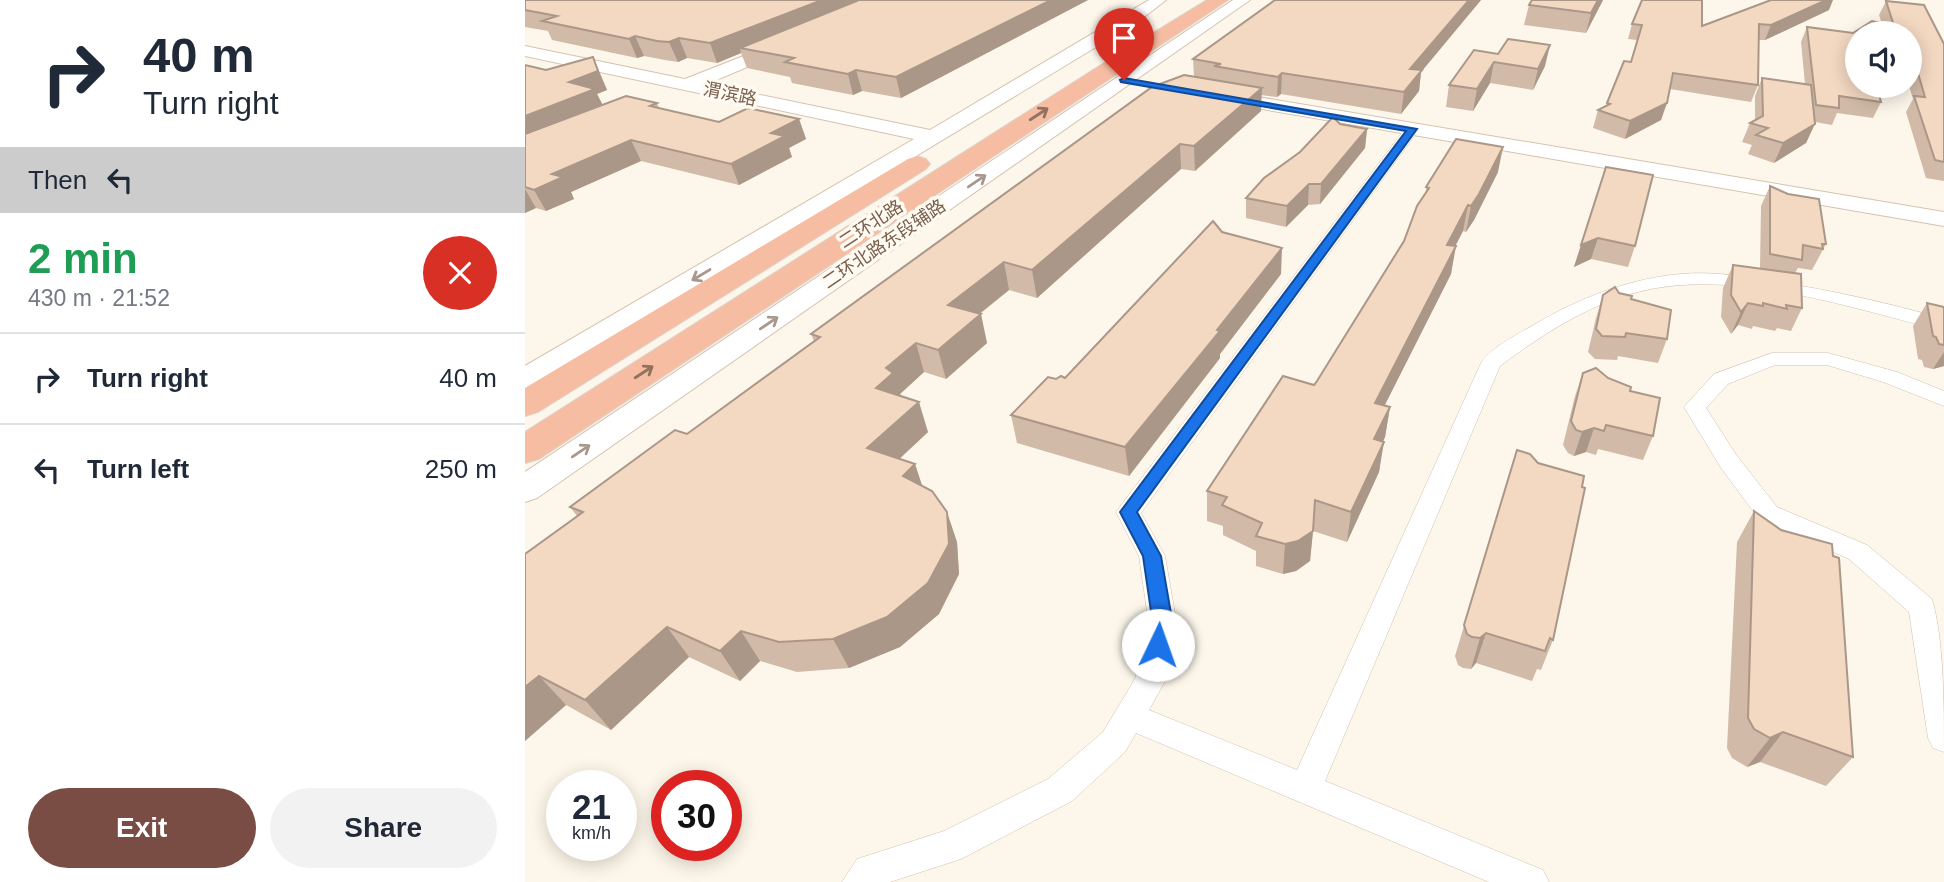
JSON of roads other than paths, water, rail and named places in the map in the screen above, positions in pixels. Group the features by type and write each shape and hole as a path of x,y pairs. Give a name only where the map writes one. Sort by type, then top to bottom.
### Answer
{"highway":[{"name":"二环北路","path":"525,404 1184,0"},
{"name":"二环北路","path":"525,450 1111,67 1221,6"}],"main road":[{"path":"525,379 930,140 1159,0"},
{"name":"二环北路东段辅路","path":"525,489 1124,80 1221,6 1243,0"},
{"path":"651,100 803,37"},
{"name":"渭滨路","path":"525,51 930,140"},
{"name":"渭滨路","path":"525,58 682,87"},
{"path":"1124,80 1153,85"},
{"path":"1194,92 1944,219"}],"street":[{"path":"860,882 869,871 949,847 1060,790 1114,742 1149,683 1163,625 1152,556 1128,512 1412,129"},
{"path":"1305,789 1491,363 1527,335 1608,296 1672,280 1736,280 1891,308 1944,325"},
{"path":"1944,399 1890,377 1828,359 1772,359 1721,379 1695,407 1728,462 1768,513 1858,552 1922,607 1944,738"},
{"path":"1129,716 1531,882"}]}
